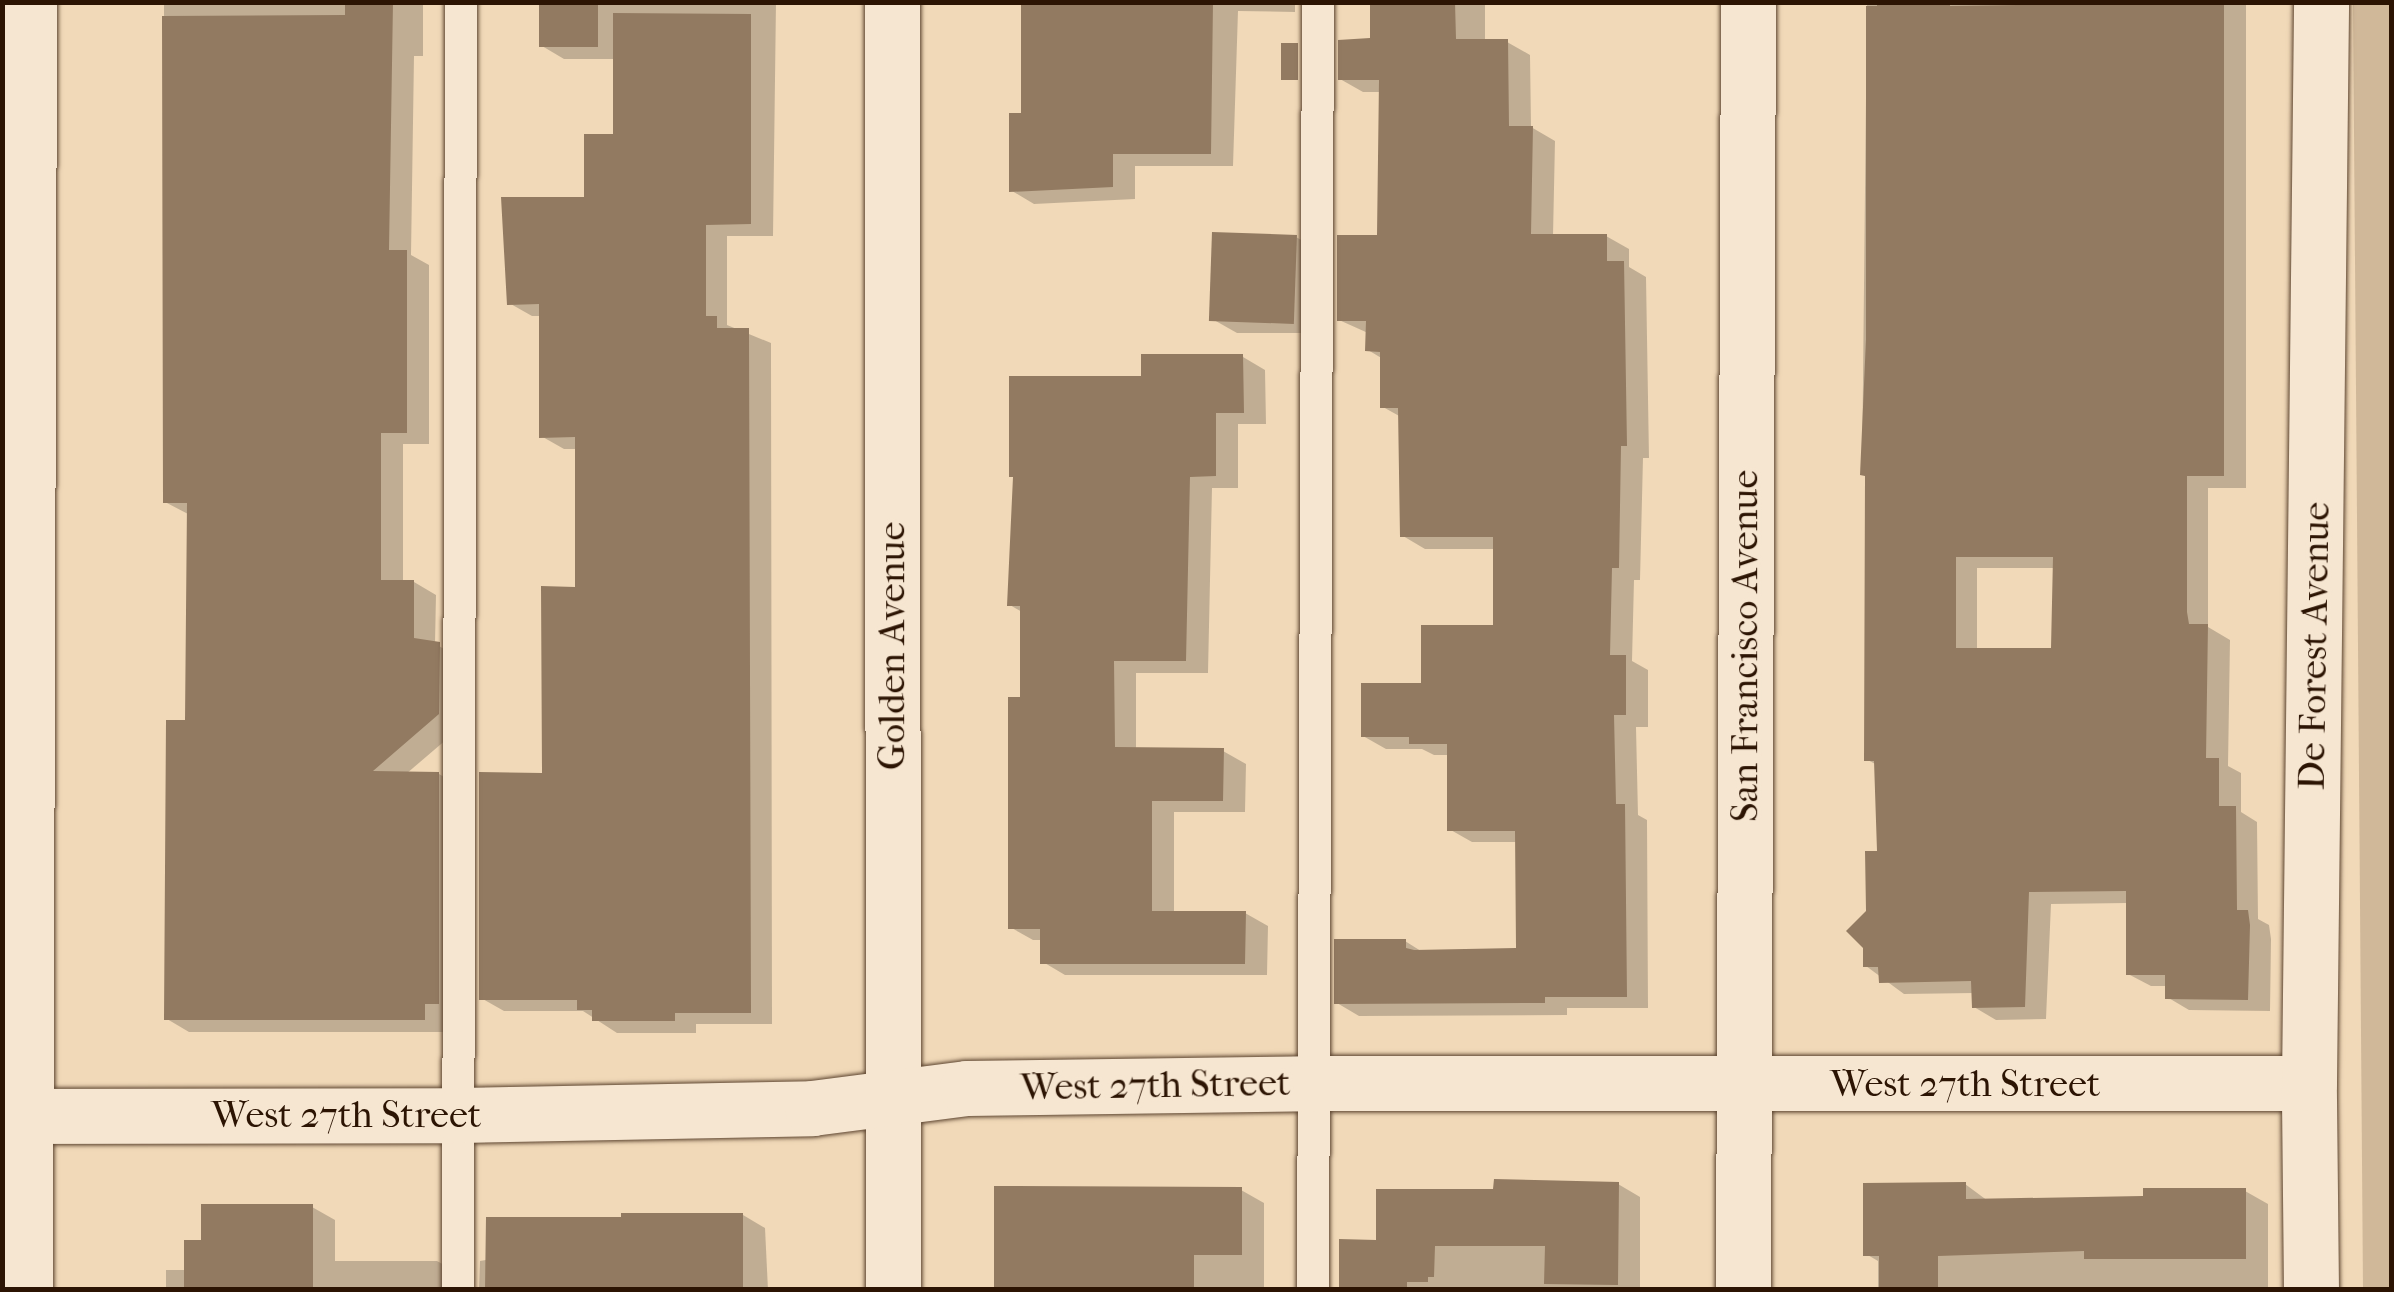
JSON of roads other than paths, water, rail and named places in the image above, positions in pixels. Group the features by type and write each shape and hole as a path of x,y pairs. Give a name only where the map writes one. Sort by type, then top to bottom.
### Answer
{"street":[{"path":"25,1290 14,1116 29,2"},
{"name":"Golden Avenue","path":"892,2 894,1290"},
{"name":"San Francisco Avenue","path":"1743,1290 1748,2"},
{"name":"De Forest Avenue","path":"2311,1290 2308,1083 2321,2"},
{"name":"West 27th Street","path":"14,1116 460,1115 812,1108 966,1088 1312,1083 2308,1083"}],"lane":[{"path":"458,1290 462,2"},
{"path":"1313,1290 1318,2"}]}
